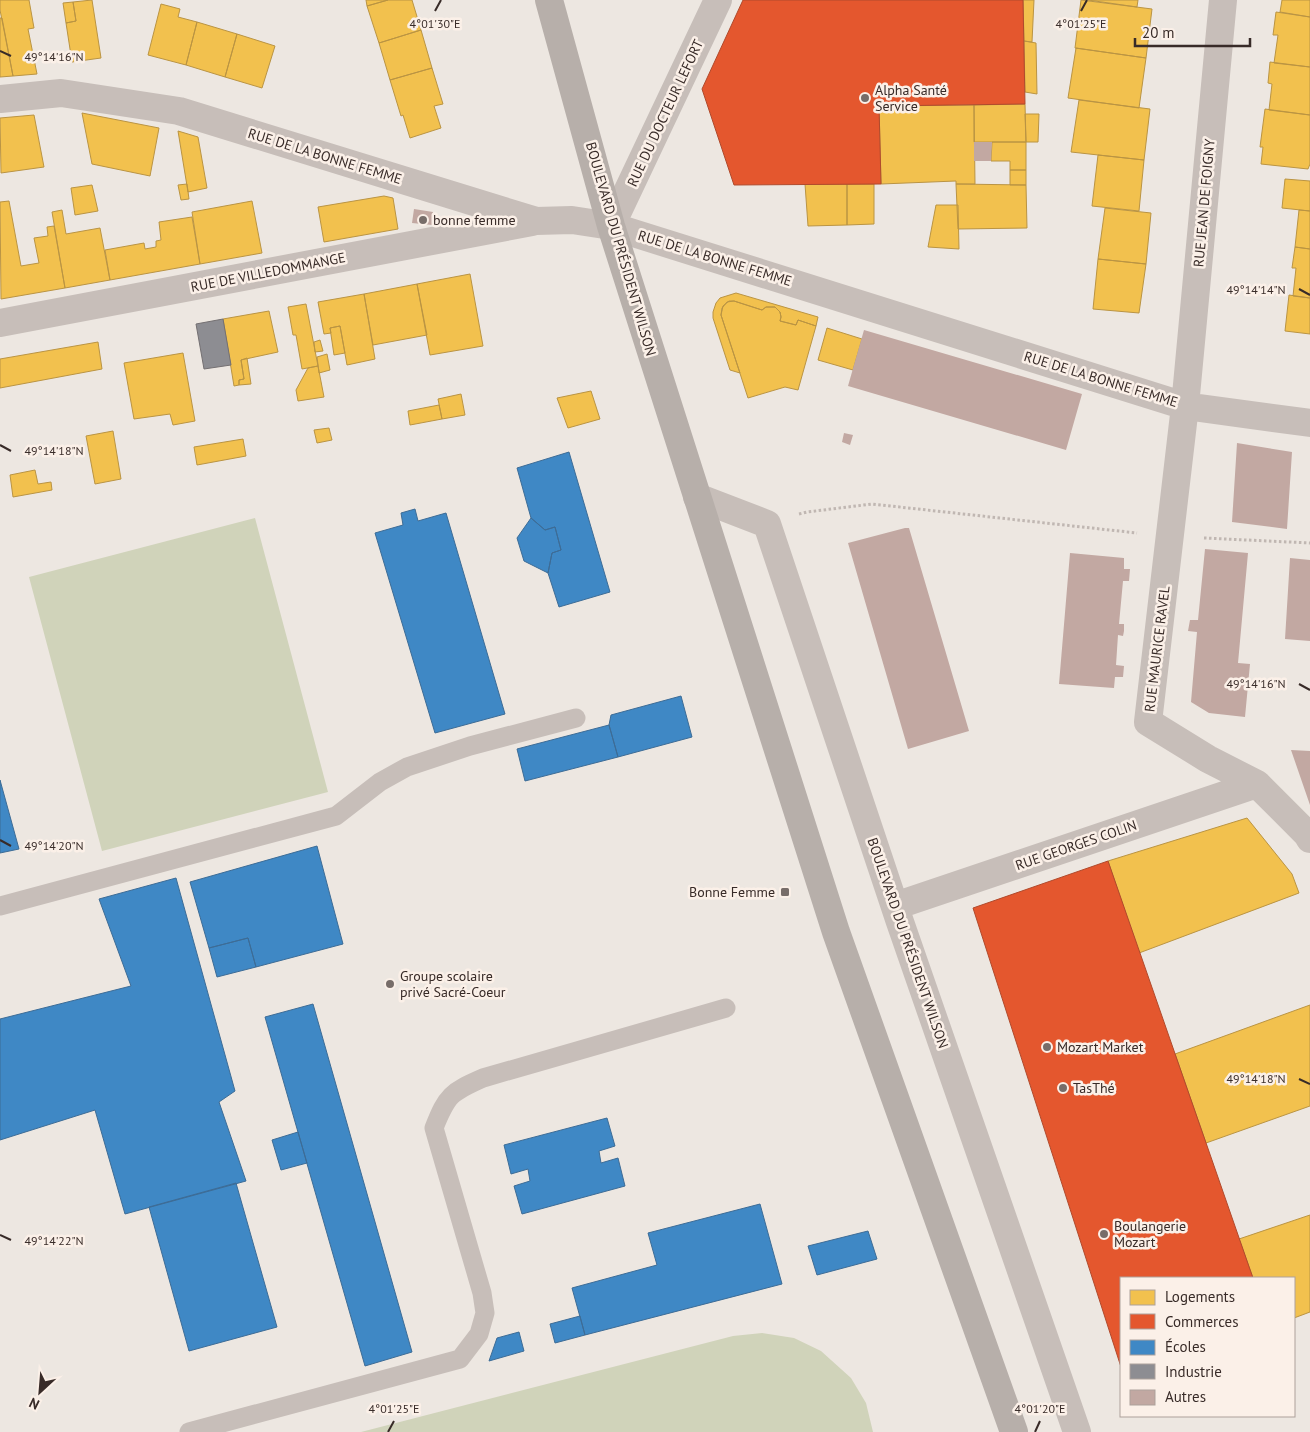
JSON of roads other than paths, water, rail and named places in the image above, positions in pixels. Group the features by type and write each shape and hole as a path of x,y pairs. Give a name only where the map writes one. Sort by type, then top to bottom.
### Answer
{"street":[{"name":"BOULEVARD DU PRÉSIDENT WILSON","path":"549,0 611,226 836,932 1014,1432"},
{"name":"RUE DU DOCTEUR LEFORT","path":"611,226 718,0"},
{"name":"RUE JEAN DE FOIGNY","path":"1185,406 1223,0"},
{"name":"RUE DE LA BONNE FEMME","path":"0,99 61,93 179,111 536,221 572,220 611,226 1185,406 1310,423"},
{"name":"RUE DE VILLEDOMMANGE","path":"0,323 536,221"},
{"name":"RUE MAURICE RAVEL","path":"1185,406 1148,722 1208,759 1257,784 1310,839"},
{"name":"BOULEVARD DU PRÉSIDENT WILSON","path":"697,498 767,524 895,906 1077,1432"},
{"name":"RUE GEORGES COLIN","path":"895,906 1257,784"}],"lane":[{"path":"0,906 336,816 380,782 407,767 470,746 576,718"},
{"path":"189,1432 460,1359 479,1334 485,1313 482,1293 434,1128 443,1105 457,1089 483,1078 726,1008"}],"place":[{"name":"Alpha Santé Service","path":"865,98"},
{"name":"bonne femme","path":"423,220"},
{"name":"Bonne Femme","path":"785,892"},
{"name":"Groupe scolaire privé Sacré-Coeur","path":"390,984"},
{"name":"Mozart Market","path":"1047,1047"},
{"name":"TasThé","path":"1063,1088"},
{"name":"Boulangerie Mozart","path":"1104,1234"}]}
